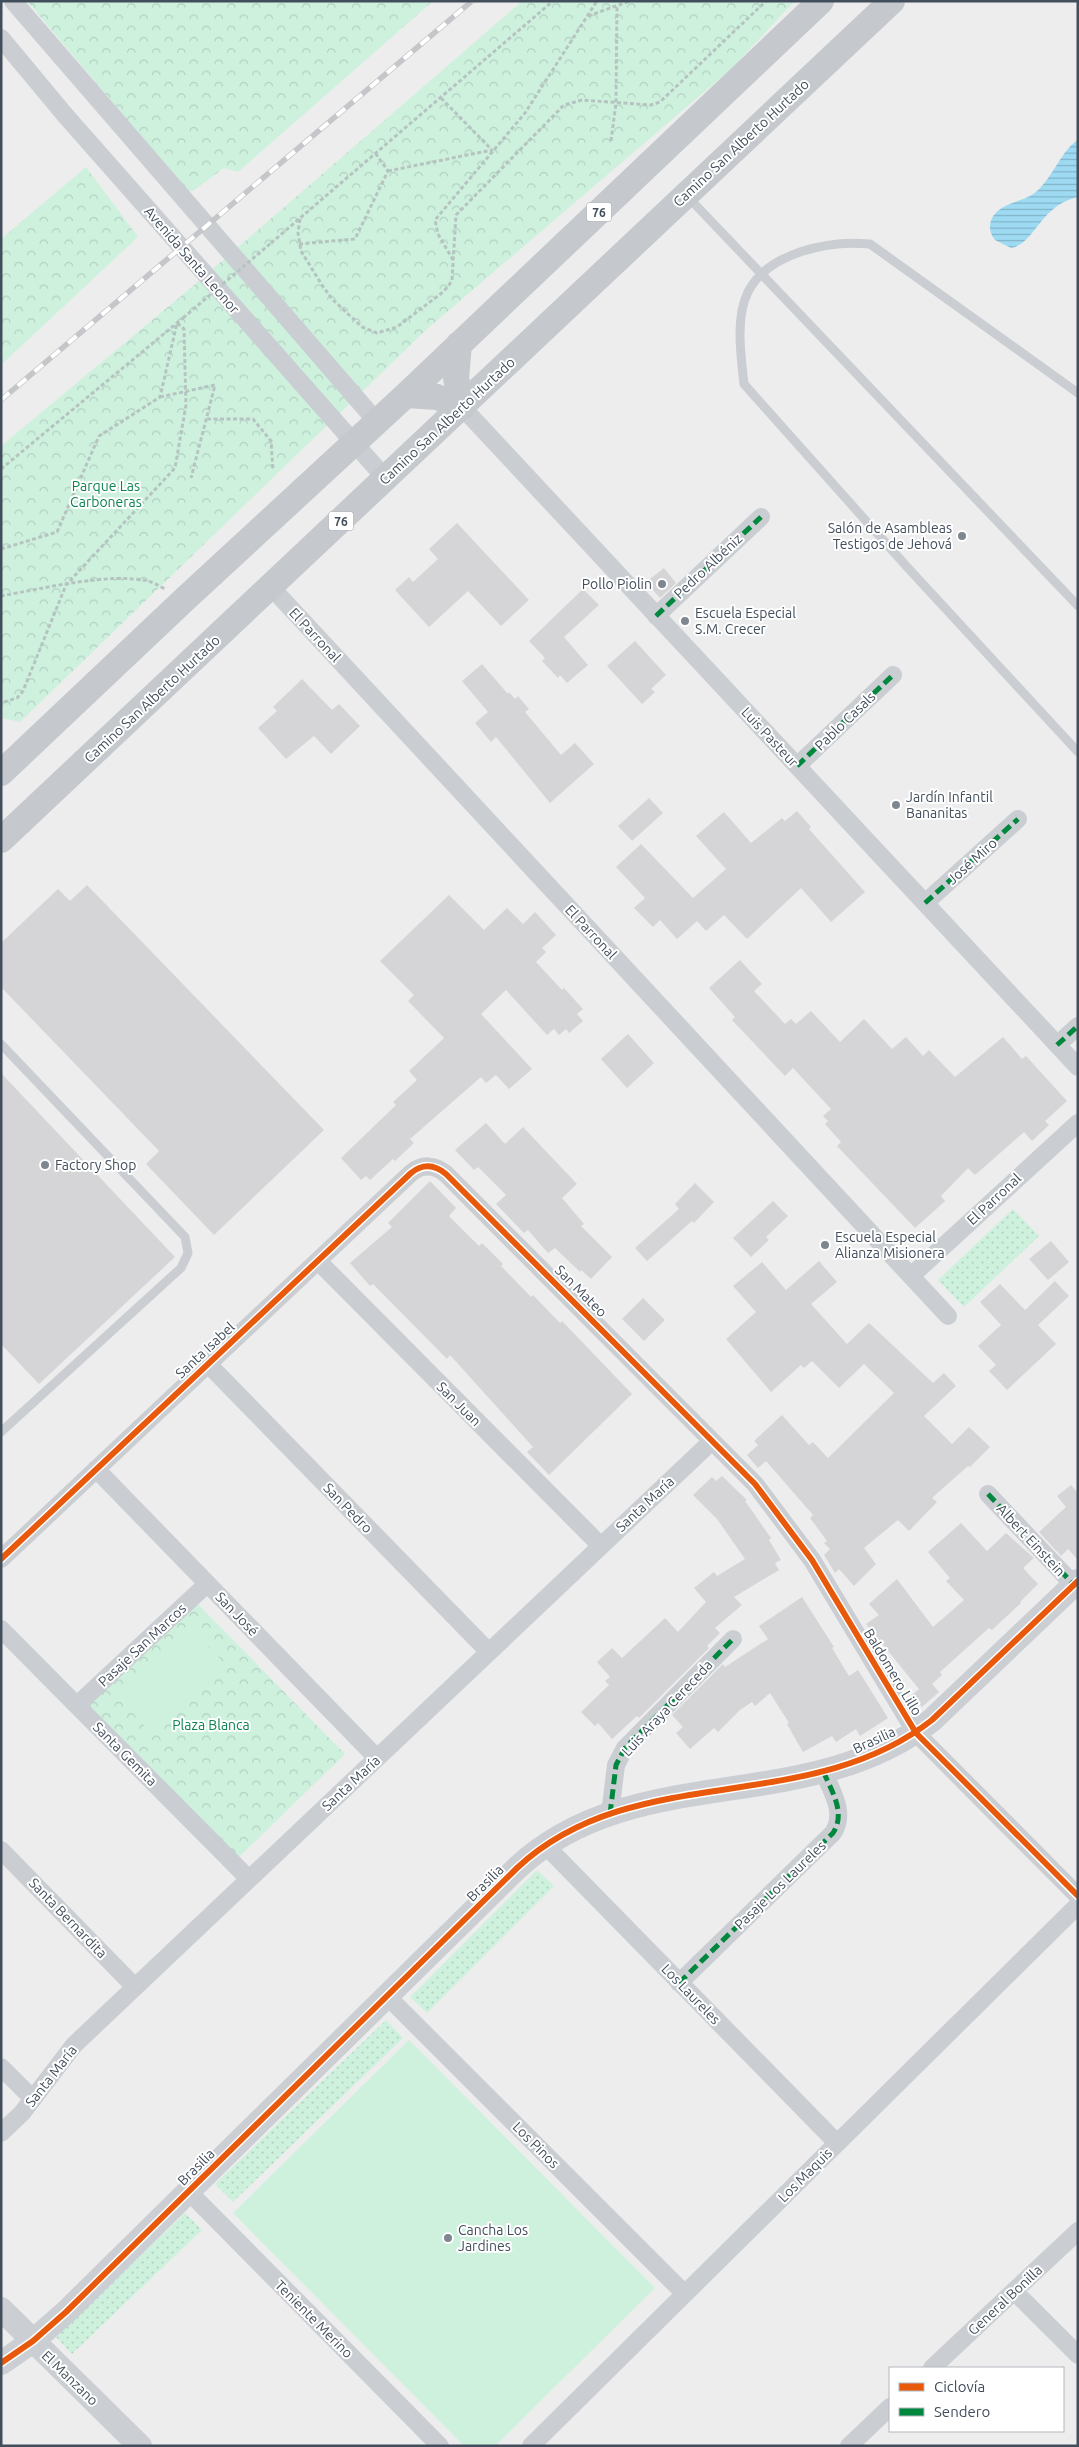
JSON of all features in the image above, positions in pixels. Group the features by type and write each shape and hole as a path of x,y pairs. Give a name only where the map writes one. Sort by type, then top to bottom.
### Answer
{"main road":[{"name":"76","path":"1,773 185,598 406,396 821,1"},
{"name":"Camino San Alberto Hurtado","path":"1,840 892,1"},
{"path":"459,344 456,378 462,407"},
{"path":"406,396 437,397 462,407"}],"street":[{"path":"13,1 377,422"},
{"name":"Avenida Santa Leonor","path":"1,38 72,123 386,479"},
{"name":"Luis Pasteur","path":"462,407 1078,1067"},
{"name":"Pedro Albéniz","path":"656,616 760,517"},
{"name":"El Parronal","path":"271,587 948,1316"},
{"name":"Pablo Casals","path":"797,766 893,675"},
{"name":"José Miro","path":"925,903 1018,818"},
{"path":"1057,1045 1078,1026"},
{"name":"El Parronal","path":"910,1276 1078,1123"},
{"name":"Santa Isabel","path":"1,1558 411,1173 416,1169 428,1166"},
{"name":"San Mateo","path":"428,1166 435,1167 446,1174 712,1441"},
{"name":"San Juan","path":"318,1261 600,1546"},
{"name":"San Pedro","path":"208,1364 489,1652"},
{"name":"Santa María","path":"1,2133 33,2099 65,2055 712,1441"},
{"name":"Baldomero Lillo","path":"712,1441 754,1484 793,1532 916,1733 1078,1896"},
{"name":"San José","path":"96,1469 377,1758"},
{"name":"Albert Einstein","path":"988,1494 1076,1583"},
{"name":"Brasilia","path":"1,2363 33,2341 99,2280 517,1868 545,1845 574,1828 610,1814 670,1798 824,1773 882,1752 916,1733 1076,1583"},
{"name":"Pasaje San Marcos","path":"77,1705 207,1584"},
{"name":"Santa Gemita","path":"1,1629 249,1879"},
{"name":"Luis Araya Cereceda","path":"610,1814 616,1765 625,1748 733,1640"},
{"name":"Pasaje Los Laureles","path":"679,1983 833,1833 839,1822 839,1814 824,1773"},
{"name":"Los Laureles","path":"545,1845 837,2143"},
{"name":"Santa Bernardita","path":"1,1850 135,1987"},
{"name":"Los Maquis","path":"531,2446 1078,1905"},
{"name":"Los Pinos","path":"387,1996 684,2294"},
{"path":"1,2067 33,2099"},
{"name":"Teniente Merino","path":"189,2192 440,2446"},
{"name":"General Bonilla","path":"933,2367 1078,2231"},
{"path":"1014,2291 1078,2355"},
{"name":"El Manzano","path":"1,2309 140,2446"},
{"path":"849,2446 889,2408"}],"lane":[{"path":"686,195 1078,606"},
{"path":"1078,393 870,244 855,242 835,244 796,253 776,262 748,292 742,316 741,346 744,384 908,568 1078,752"},
{"path":"1,1044 185,1237 188,1253 182,1268 1,1432"}],"path":[{"path":"1,469 271,244 553,1"},
{"path":"454,262 438,234 435,220 525,113 596,1"},
{"path":"587,16 630,1"},
{"path":"300,219 299,244 304,257 332,299 362,328 377,333 397,327 443,292 452,280 456,215 564,105 582,100 655,105 766,1"},
{"path":"611,142 616,103 617,6"},
{"path":"440,98 492,150"},
{"path":"388,171 492,150"},
{"path":"376,154 388,171"},
{"path":"299,244 354,239 388,171"},
{"path":"1,703 17,698 24,691 66,584 175,468 186,405 184,329 177,323"},
{"path":"160,397 177,323"},
{"path":"1,549 57,532 99,436 160,397 215,385 191,478"},
{"path":"206,419 254,419 271,441 273,470"},
{"path":"1,596 66,584 125,578 148,581 185,598"}],"green space":[{"path":"27,1 433,1 238,172 224,168 193,191 188,191"},
{"name":"Parque Las Carboneras","path":"522,1 795,1 731,69 426,330 20,722 1,718 1,446 193,286"},
{"path":"86,167 138,237 1,365 1,239"},
{"path":"1013,1209 1039,1236 964,1307 938,1280"},
{"name":"Plaza Blanca","path":"195,1601 345,1754 238,1858 88,1706"},
{"path":"188,1625 227,1666 153,1735 115,1694"},
{"path":"537,1870 554,1886 427,2013 410,1997"},
{"path":"386,2020 403,2038 233,2202 215,2184"},
{"name":"Cancha Los Jardines","path":"409,2040 655,2288 495,2446 464,2446 233,2213"},
{"path":"185,2213 202,2230 72,2354 56,2337"}],"water":[{"path":"1078,140 1078,197 1065,201 1055,208 1019,245 1011,248 995,240 990,228 994,215 1003,207 1026,198 1037,191 1068,149"}],"building":[{"path":"457,523 529,600 501,626 468,591 429,627 395,590 409,577 413,582 438,559 429,549"},
{"name":"Pollo Piolin","path":"664,568 676,583 660,598 646,582"},
{"path":"583,589 599,605 564,637 588,665 567,683 560,675 558,678 542,661 545,658 529,641"},
{"path":"635,641 666,675 651,689 655,692 642,704 607,666"},
{"path":"482,664 508,694 509,692 515,699 518,696 529,709 525,712 561,755 575,743 594,764 550,803 496,737 491,742 475,723 488,712 462,681"},
{"path":"302,679 332,710 339,704 360,726 331,754 314,736 286,759 258,728 277,711 273,707"},
{"path":"649,798 663,813 632,841 618,826"},
{"path":"797,811 811,827 809,829 865,892 831,922 801,888 747,939 724,915 706,931 697,921 677,939 660,920 653,927 634,908 645,898 616,867 641,844 693,898 726,869 696,836 724,812 751,843 782,818 785,821"},
{"path":"87,885 324,1130 214,1235 146,1164 159,1151 1,987 1,943 58,889 70,901"},
{"path":"449,895 484,930 507,908 523,924 535,912 556,935 542,948 546,952 536,962 583,1009 577,1014 583,1021 569,1033 566,1029 559,1035 554,1029 547,1035 506,990 481,1014 532,1069 509,1089 496,1075 486,1083 481,1077 410,1139 414,1143 395,1161 393,1159 370,1180 366,1176 361,1180 341,1158 396,1105 393,1102 417,1080 409,1071 444,1038 408,1001 414,995 380,961"},
{"path":"740,960 762,984 754,991 785,1024 791,1019 796,1024 811,1011 840,1042 864,1019 892,1049 906,1037 923,1056 929,1050 955,1077 1003,1037 1022,1059 1026,1056 1067,1101 1045,1121 1049,1125 1032,1141 1024,1132 975,1175 968,1168 941,1196 945,1201 915,1228 837,1146 841,1142 825,1124 828,1121 823,1116 831,1109 793,1068 785,1076 732,1020 735,1017 709,988"},
{"path":"628,1034 654,1063 627,1088 601,1059"},
{"name":"Factory Shop","path":"1,1073 175,1257 39,1384 1,1344"},
{"path":"486,1123 505,1144 523,1127 577,1184 562,1198 584,1224 581,1226 612,1257 591,1279 581,1270 580,1272 555,1248 548,1253 528,1230 524,1233 496,1204 506,1195 478,1167 474,1170 455,1150"},
{"path":"430,1181 456,1208 449,1216 479,1246 482,1243 531,1297 533,1295 560,1323 562,1321 632,1394 549,1475 527,1452 533,1447 450,1355 447,1359 373,1284 370,1286 350,1263 392,1227 388,1223"},
{"path":"695,1183 714,1202 694,1223 692,1221 647,1261 635,1248 679,1209 675,1204"},
{"path":"773,1201 788,1216 766,1237 769,1240 751,1257 733,1238"},
{"path":"1051,1241 1069,1262 1048,1280 1029,1259"},
{"path":"819,1261 837,1282 811,1304 847,1344 869,1323 933,1383 944,1373 956,1386 924,1416 952,1444 969,1427 990,1447 970,1467 968,1466 932,1498 937,1502 909,1531 898,1520 864,1548 876,1564 854,1586 839,1569 835,1573 824,1555 830,1549 824,1543 827,1541 810,1518 813,1515 766,1461 758,1468 747,1455 758,1445 754,1441 782,1415 809,1445 813,1442 828,1458 894,1393 864,1364 839,1388 812,1361 804,1368 801,1365 771,1392 726,1339 756,1312 733,1286 762,1262 786,1290"},
{"path":"1055,1281 1069,1296 1038,1325 1056,1344 1007,1390 989,1371 996,1365 978,1346 1001,1325 980,1302 1000,1284 1025,1310"},
{"path":"643,1298 665,1320 644,1341 622,1319"},
{"path":"722,1476 747,1500 745,1501 771,1538 769,1540 781,1560 775,1563 779,1570 734,1597 742,1605 715,1628 720,1633 707,1646 709,1648 639,1718 637,1716 612,1739 598,1723 595,1726 581,1712 609,1685 605,1681 610,1677 597,1662 612,1648 622,1658 665,1618 678,1632 706,1602 694,1588 714,1572 717,1576 745,1559 717,1519 693,1495 712,1477 716,1481"},
{"path":"1071,1485 1078,1493 1078,1560 1068,1549 1061,1556 1039,1532 1066,1507 1057,1496"},
{"path":"961,1523 987,1551 1006,1533 1034,1558 1023,1568 1038,1584 992,1630 989,1628 940,1672 942,1675 932,1684 939,1692 922,1707 912,1695 919,1689 866,1624 879,1615 869,1604 897,1579 933,1627 964,1600 946,1581 950,1578 928,1552"},
{"path":"802,1597 834,1647 832,1648 849,1676 858,1670 888,1718 860,1736 856,1729 836,1742 832,1736 803,1752 787,1724 789,1723 770,1693 755,1706 752,1702 740,1710 718,1732 714,1728 690,1749 676,1733 683,1727 672,1715 723,1664 725,1667 768,1639 759,1626"}],"railway":[{"path":"1,400 472,1"}],"marked path":[{"path":"656,616 761,517"},
{"path":"797,766 893,675"},
{"path":"925,903 1018,819"},
{"path":"1057,1045 1078,1026"},
{"path":"988,1494 1074,1585"},
{"path":"610,1814 616,1765 625,1748 733,1639"},
{"path":"679,1983 833,1833 837,1825 838,1810 834,1795 824,1773"}],"cycle path":[{"path":"1,1559 411,1173 419,1168 428,1166 437,1168 446,1174 755,1484 812,1560 916,1733 1078,1896"},
{"path":"1,2363 33,2341 66,2312 517,1868 563,1834 614,1813 667,1799 777,1781 831,1769 883,1750 932,1720 1078,1581"}],"place":[{"name":"Salón de Asambleas Testigos de Jehová","path":"962,536"},
{"name":"Pollo Piolin","path":"662,584"},
{"name":"Escuela Especial S.M. Crecer","path":"685,621"},
{"name":"Jardín Infantil Bananitas","path":"896,805"},
{"name":"Factory Shop","path":"45,1165"},
{"name":"Escuela Especial Alianza Misionera","path":"825,1245"},
{"name":"Cancha Los Jardines","path":"448,2238"}]}
